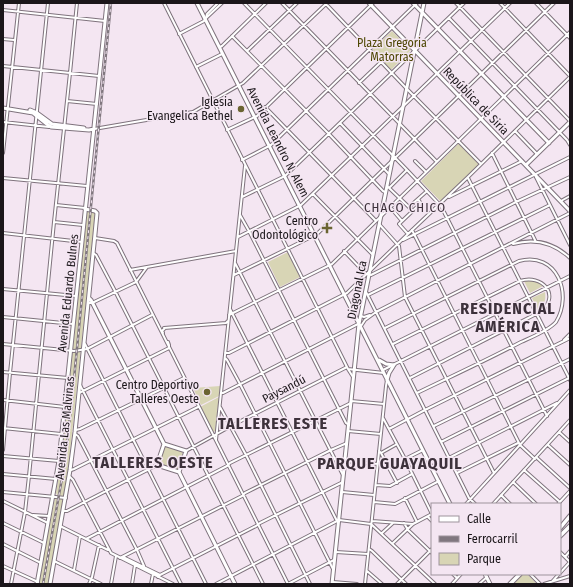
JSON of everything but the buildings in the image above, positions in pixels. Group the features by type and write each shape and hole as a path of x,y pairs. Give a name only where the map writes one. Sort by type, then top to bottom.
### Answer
{"main road":[{"name":"Avenida Eduardo Bulnes","path":"38,583 57,479 107,3"},
{"name":"Avenida Leandro N. Alem","path":"198,3 450,503"},
{"name":"Diagonal Ica","path":"332,583 353,377 360,325 368,275 386,193 389,187 390,174 424,3"},
{"name":"República de Siria","path":"371,4 570,212"},
{"path":"415,4 549,143"},
{"path":"3,107 32,111 54,128 64,127"},
{"path":"526,165 570,122"},
{"path":"47,124 89,130 94,129"},
{"path":"85,209 95,211 97,213 89,298 90,303 110,337 164,444 157,465 179,472"},
{"name":"Avenida Las Malvinas","path":"50,584 70,477 83,350 90,303"},
{"path":"378,360 386,364 394,364 387,380"},
{"path":"164,444 186,451 179,472 235,584"},
{"path":"561,527 570,516"},
{"path":"561,535 570,526"},
{"path":"510,584 519,575"},
{"path":"486,576 490,584"}],"street":[{"path":"3,153 18,3"},
{"path":"3,450 4,428 48,3"},
{"path":"11,584 25,512 77,3"},
{"path":"164,3 272,220 353,377"},
{"path":"205,19 207,14 218,3"},
{"path":"179,34 204,21 222,3"},
{"path":"244,3 440,204 546,416"},
{"path":"220,47 266,3"},
{"path":"282,3 436,162"},
{"path":"247,51 297,3"},
{"path":"94,129 191,112 240,86 326,3 381,62 481,164"},
{"path":"456,3 570,122"},
{"path":"242,197 285,176 464,3"},
{"path":"370,270 448,197 570,76 500,3"},
{"path":"238,237 300,206 314,194 510,3"},
{"path":"536,3 570,38"},
{"path":"234,275 315,235 554,3"},
{"path":"227,130 255,116 371,4"},
{"path":"242,160 270,146 288,130 415,4"},
{"path":"3,10 106,21"},
{"path":"449,18 560,132 570,145"},
{"path":"229,315 330,265 570,32"},
{"path":"232,36 386,193"},
{"path":"3,39 14,40"},
{"path":"196,67 223,54"},
{"path":"359,83 381,62"},
{"path":"3,66 100,76"},
{"path":"67,101 97,104"},
{"path":"265,107 399,246 405,297 494,473"},
{"path":"5,122 35,126 47,124"},
{"path":"340,123 390,174"},
{"path":"515,131 537,154"},
{"path":"492,153 536,242"},
{"path":"400,241 570,157"},
{"path":"415,161 426,172"},
{"path":"448,197 522,161"},
{"path":"216,441 245,166"},
{"path":"408,170 389,187 413,211"},
{"path":"534,174 570,245"},
{"path":"441,442 536,394 570,379 468,177"},
{"path":"225,353 229,353 345,295 368,275 371,275 542,189 570,177"},
{"path":"3,178 88,186"},
{"path":"409,207 427,191"},
{"path":"314,194 373,255"},
{"path":"561,201 570,196"},
{"path":"408,234 399,224 420,204 418,200"},
{"path":"56,205 85,209"},
{"path":"474,503 470,500 385,328 366,295 550,205"},
{"path":"390,207 402,221"},
{"path":"221,393 360,325 376,312 504,248 570,212"},
{"path":"240,215 348,425"},
{"path":"54,222 84,224"},
{"path":"412,230 519,444 570,490 559,503 524,470"},
{"path":"3,233 82,242"},
{"path":"95,238 116,242 288,584 335,559"},
{"path":"510,244 525,241 548,244 570,257"},
{"path":"130,270 236,251"},
{"path":"344,251 368,275"},
{"path":"93,253 96,255 115,291 263,584"},
{"path":"385,328 512,264 526,260 541,261 553,268 564,283"},
{"path":"235,262 301,390 343,476"},
{"path":"90,303 136,282 147,266"},
{"path":"348,368 354,370 384,372 394,364 463,331 570,276"},
{"path":"393,344 520,281 528,279 535,280 539,281 546,287 548,301 544,308 537,314 410,378"},
{"path":"3,289 76,296"},
{"path":"417,393 545,330 559,318 564,308 566,299"},
{"path":"230,309 338,522"},
{"path":"3,344 71,351 83,350 152,315"},
{"path":"362,316 371,315"},
{"path":"362,316 365,320"},
{"path":"3,317 74,324"},
{"path":"159,327 165,328 226,323 229,320"},
{"path":"165,328 162,331 169,348"},
{"path":"562,342 570,334"},
{"path":"390,429 570,338"},
{"path":"84,342 206,584"},
{"path":"79,393 169,348"},
{"path":"225,358 240,384 334,570"},
{"path":"434,426 570,359"},
{"name":"Paysandú","path":"186,451 254,414 348,368"},
{"path":"3,372 68,378"},
{"path":"184,378 75,432 122,520 144,568 153,574 159,576 276,514 343,482"},
{"path":"366,584 387,380"},
{"path":"80,384 181,584"},
{"path":"467,503 519,444 570,390"},
{"path":"3,400 65,406"},
{"path":"86,539 269,443 351,402 384,404"},
{"path":"431,467 559,402"},
{"path":"70,470 74,470 198,407"},
{"path":"220,407 246,455 310,584"},
{"path":"382,417 390,429 431,512"},
{"path":"494,503 570,420"},
{"path":"4,428 62,434"},
{"path":"348,431 381,434"},
{"path":"559,432 570,442"},
{"path":"122,557 223,506 244,493 347,443"},
{"path":"380,452 397,444"},
{"path":"457,473 519,444"},
{"path":"548,444 570,465"},
{"path":"405,459 423,450"},
{"path":"380,452 397,482"},
{"path":"3,456 59,461"},
{"path":"345,461 378,464"},
{"path":"64,510 67,511 157,465"},
{"path":"3,474 57,479"},
{"path":"376,484 390,486 412,474"},
{"path":"70,477 85,502 109,551"},
{"path":"374,502 393,504 439,481"},
{"path":"513,482 535,503"},
{"path":"3,492 66,498"},
{"path":"342,492 374,495"},
{"path":"501,495 509,503"},
{"path":"405,498 417,522"},
{"path":"3,501 49,524"},
{"path":"30,515 50,516"},
{"path":"393,544 413,524 431,515"},
{"path":"428,517 431,520"},
{"path":"216,584 291,544 338,522 413,524"},
{"path":"372,522 435,584"},
{"path":"3,523 45,544"},
{"path":"382,533 393,523"},
{"path":"397,584 431,551 407,529 404,523"},
{"path":"60,526 99,545 111,554 122,557 172,584"},
{"path":"74,571 80,536"},
{"path":"3,544 41,563"},
{"path":"89,584 99,545"},
{"path":"369,549 406,584"},
{"path":"565,557 570,551"},
{"path":"336,552 368,554"},
{"path":"561,553 570,562 561,573"},
{"path":"111,584 116,556"},
{"path":"54,561 101,584"},
{"path":"132,584 135,564"},
{"path":"3,566 38,583"},
{"path":"367,571 382,584"},
{"path":"152,584 153,574"},
{"path":"454,575 457,578"},
{"path":"452,584 460,575"},
{"path":"531,575 540,584"},
{"path":"550,584 559,575"},
{"path":"479,584 486,576"},
{"path":"544,584 570,576"},
{"path":"332,583 357,584"}],"green space":[{"name":"Plaza Gregoria Matorras","path":"392,31 411,50 391,70 372,50"},
{"path":"459,143 480,164 441,202 421,181"},
{"path":"88,211 95,214 68,472 64,497 57,495 56,493 61,463"},
{"path":"288,252 300,277 280,287 268,262"},
{"path":"529,280 543,286 530,293 524,281"},
{"path":"545,292 544,302 538,310 532,298"},
{"name":"Centro Deportivo Talleres Oeste","path":"220,386 219,396 201,405 193,388"},
{"path":"219,397 215,431 213,432 200,407"},
{"path":"165,446 183,452 178,470 159,464"},
{"path":"55,498 64,500 48,584 38,584"},
{"path":"522,575 528,575 537,584 514,584"}],"railway":[{"path":"43,584 64,467 72,399 111,3"}],"place":[{"name":"Iglesia Evangelica Bethel","path":"241,109"},
{"name":"Centro Odontológico","path":"327,228"},
{"name":"Centro Deportivo Talleres Oeste","path":"207,392"}],"district":[{"name":"CHACO CHICO","path":"405,207"},
{"name":"RESIDENCIAL AMÉRICA","path":"508,317"},
{"name":"TALLERES ESTE","path":"273,423"},
{"name":"TALLERES OESTE","path":"153,462"},
{"name":"PARQUE GUAYAQUIL","path":"390,463"}]}
